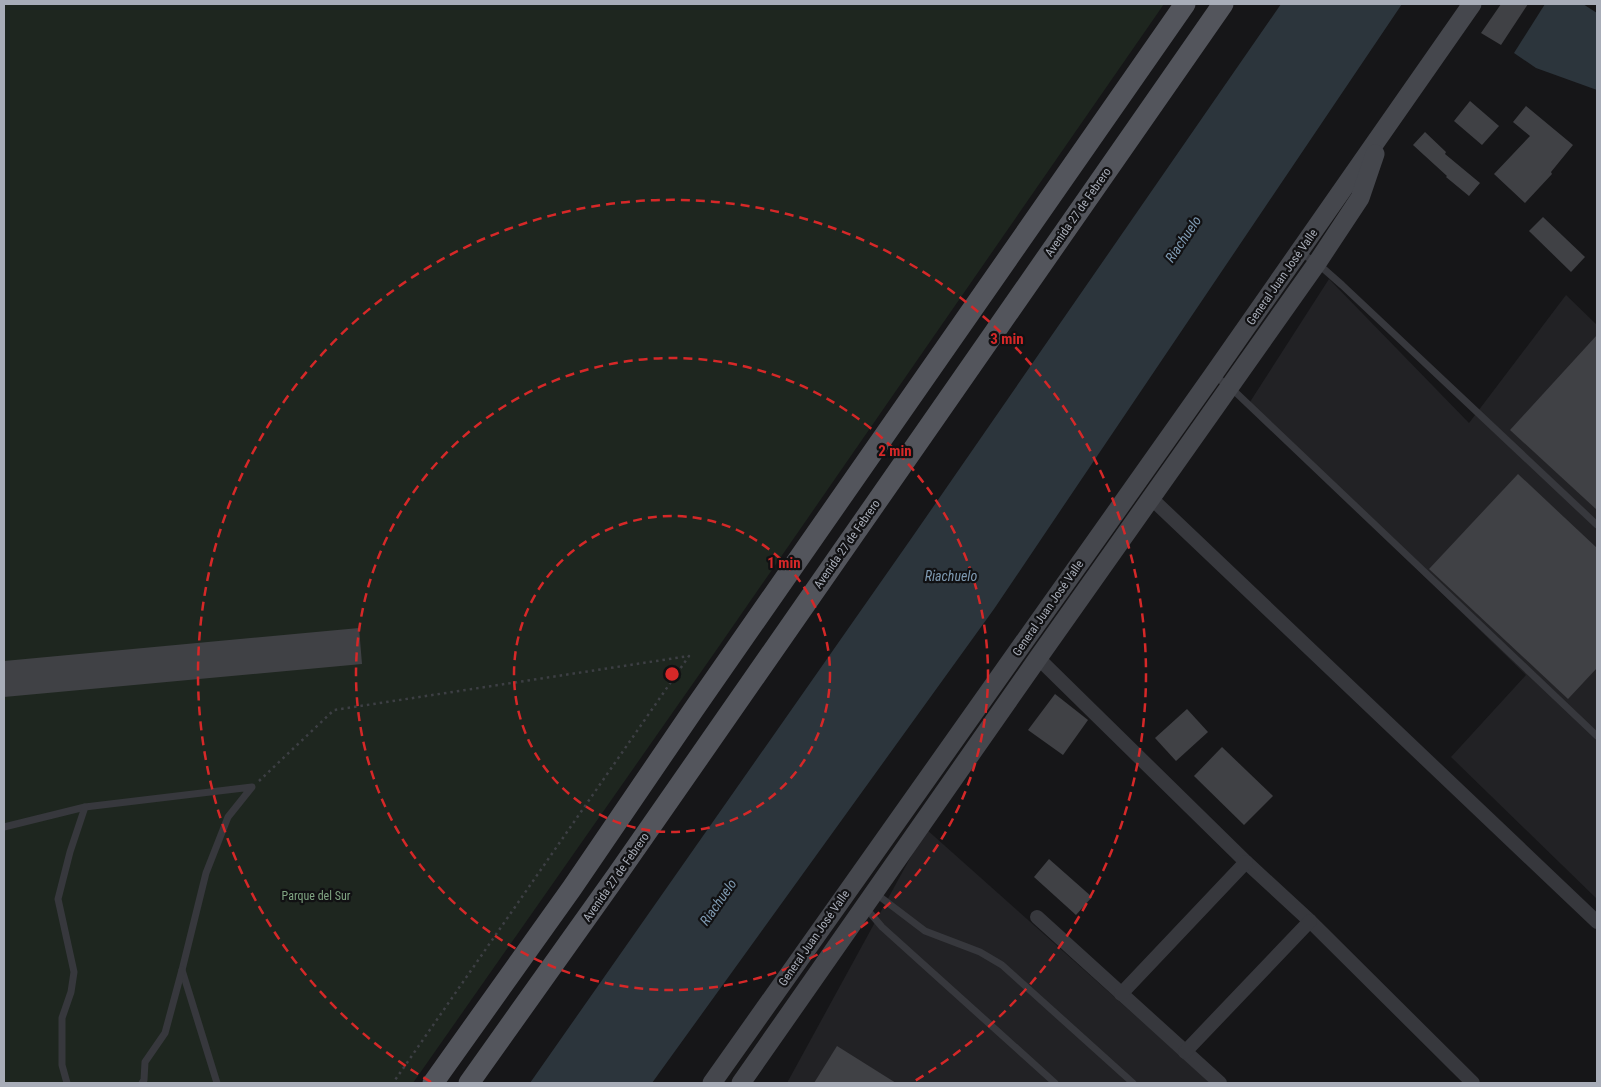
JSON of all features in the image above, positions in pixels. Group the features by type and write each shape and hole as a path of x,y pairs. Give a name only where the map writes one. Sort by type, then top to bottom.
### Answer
{"main road":[{"path":"432,1083 572,888 694,709 1185,4"},
{"name":"Avenida 27 de Febrero","path":"469,1083 625,864 1223,4"},
{"name":"General Juan José Valle","path":"712,1083 1213,375 1472,4"},
{"name":"General Juan José Valle","path":"742,1083 1038,658 1317,263 1360,198 1384,131"}],"street":[{"path":"1151,498 1597,922"},
{"path":"1038,658 1246,862 1310,921 1473,1083"},
{"path":"1121,994 1246,862"},
{"path":"1037,917 1220,1083"},
{"path":"1185,1052 1310,921"}],"lane":[{"path":"1299,252 1317,263 1349,291 1597,525"},
{"path":"1213,375 1229,386 1597,736"},
{"path":"4,827 85,807 252,787"},
{"path":"142,1083 146,1062 165,1033 206,873 228,817 252,787"},
{"path":"67,1083 62,1065 62,1018 71,992 74,972 58,899 70,852 85,807"},
{"path":"870,900 882,927 1055,1083"},
{"path":"870,900 938,937 980,952 1002,965 1133,1083"},
{"path":"182,970 217,1083"}],"path":[{"path":"252,787 334,710 689,656 393,1083"}],"shaded area":[{"path":"1329,279 1469,423 1566,295 1597,325 1597,899 1451,757 1526,675 1248,405"},
{"path":"926,829 1211,1083 787,1083"}],"green space":[{"name":"Parque del Sur","path":"4,4 1164,4 715,652 413,1083 4,1083"}],"water":[{"name":"Riachuelo","path":"1281,4 1402,4 994,609 652,1083 530,1083 913,536"},
{"path":"1545,4 1583,4 1597,13 1597,90 1536,68 1514,53"}],"building":[{"path":"1501,4 1528,4 1501,45 1481,33"},
{"path":"1470,101 1499,126 1482,145 1454,121"},
{"path":"1526,106 1573,145 1551,172 1552,174 1525,203 1494,174 1530,136 1513,122"},
{"path":"1425,132 1446,152 1445,154 1480,183 1469,196 1413,145"},
{"path":"1543,217 1585,257 1571,272 1529,231"},
{"path":"1597,335 1597,510 1510,430"},
{"path":"1518,474 1597,548 1597,668 1568,699 1429,569"},
{"path":"359,628 362,664 4,697 4,661"},
{"path":"1055,694 1088,720 1063,755 1028,730"},
{"path":"1187,709 1208,732 1176,761 1155,738"},
{"path":"1222,747 1273,796 1244,825 1194,776"},
{"path":"1049,859 1092,897 1076,915 1034,877"},
{"path":"837,1046 896,1083 814,1083"}]}
